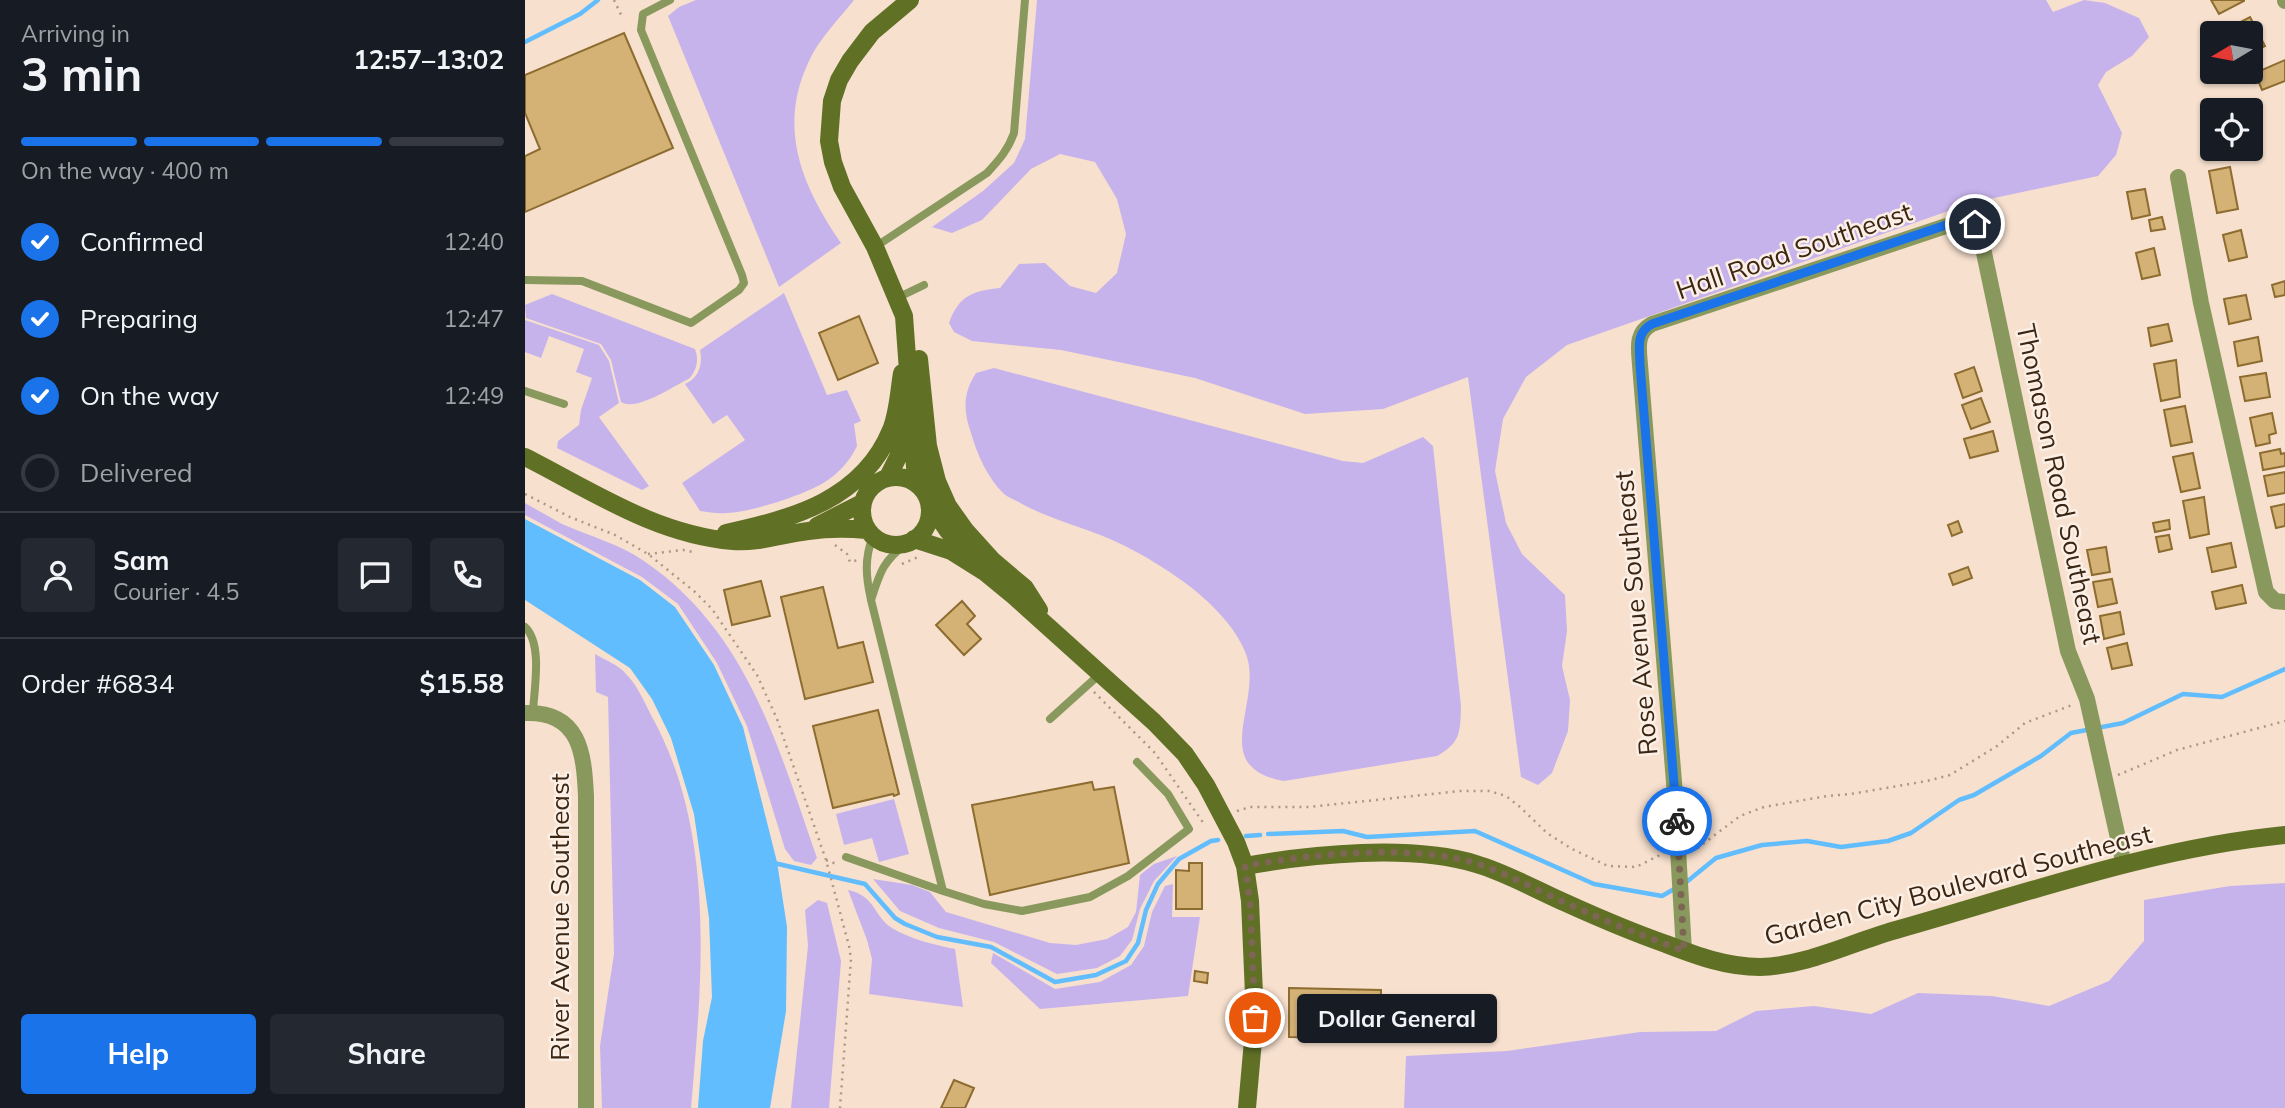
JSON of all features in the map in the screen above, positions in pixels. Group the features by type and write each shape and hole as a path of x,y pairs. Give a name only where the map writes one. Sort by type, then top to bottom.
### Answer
{"main road":[{"path":"908,0 872,32 849,61 839,80 829,121 833,162 842,187 875,247 918,348 927,446 943,494 965,530 993,561 1025,588 1049,627"},
{"path":"904,316 915,467 927,499 927,524 915,546"},
{"path":"705,545 831,500 864,475 891,430 907,341"},
{"path":"888,477 898,457 911,414"},
{"path":"525,457 636,515 689,535 705,545 848,528 870,533 885,544 951,551 986,573"},
{"path":"807,531 862,503 874,484 888,477 901,477 915,482 947,531 986,573 1049,627 1094,679 1154,722 1185,754 1223,815 1245,866 1250,901 1255,1018 1247,1108"},
{"path":"862,503 862,518 870,533"},
{"name":"Garden City Boulevard Southeast","path":"1245,866 1346,855 1413,853 1458,860 1506,875 1625,929 1717,962 1740,966 1786,964 2124,865 2211,845 2285,835"}],"street":[{"path":"2178,177 2201,303 2266,592 2274,601 2285,603"},
{"name":"Hall Road Southeast","path":"1640,355 1640,334 1652,324 1961,220 1975,224 1980,234"},
{"name":"Thomason Road Southeast","path":"1980,234 2068,652 2088,706 2100,750 2124,865"},
{"name":"Rose Avenue Southeast","path":"1640,355 1674,782 1684,951"},
{"name":"River Avenue Southeast","path":"529,712 545,713 566,724 580,746 584,760 586,1108"}],"lane":[{"path":"525,280 582,281 691,323 744,284 641,30 643,14 670,0"},
{"path":"875,247 987,173 1000,160 1014,133 1025,0"},
{"path":"897,298 924,285"},
{"path":"525,391 564,404"},
{"path":"870,533 866,578 943,891"},
{"path":"871,600 882,567 891,555 915,546"},
{"path":"525,627 531,633 536,653 529,712"},
{"path":"1050,719 1094,679"},
{"path":"846,857 984,904 1022,911 1090,897 1128,876 1188,829 1168,794 1137,762"}],"path":[{"path":"614,0 623,19"},
{"path":"525,494 570,517 615,535 648,554 712,609 757,675 777,719 826,860 851,959 840,1108"},
{"path":"830,544 840,548 850,562 866,562"},
{"path":"648,554 705,545"},
{"path":"882,567 895,571 915,546"},
{"path":"1094,679 1155,753 1204,824"},
{"path":"1686,851 1695,849 1740,816 1764,807 1927,781 1949,775 1997,746 2025,723 2088,706"},
{"path":"2105,779 2177,750 2285,721"},
{"path":"1235,811 1250,807 1309,807 1460,791 1489,791 1506,796 1547,833 1571,849 1608,866 1636,867 1662,853 1669,853"}],"shaded area":[{"path":"696,0 854,0 813,53 800,86 795,110 798,156 805,178 841,243 779,287 668,16 679,7"},
{"path":"1037,0 2046,0 2053,12 2084,0 2105,3 2139,18 2149,37 2132,56 2106,72 2098,85 2122,133 2116,155 2098,176 1971,203 1567,345 1526,377 1503,419 1495,471 1506,523 1522,554 1565,595 1567,631 1562,666 1570,700 1568,731 1552,773 1538,785 1521,777 1468,377 1383,409 1305,414 1195,378 1061,350 972,341 954,332 949,323 962,300 975,293 1000,288 1019,264 1045,263 1070,286 1096,293 1117,273 1126,234 1117,199 1095,162 1060,154 1031,169 982,220 952,233 932,227 983,191 1014,163 1025,139"},
{"path":"784,293 827,395 847,390 861,421 854,424 857,446 835,475 804,492 738,512 700,511 682,483 745,440 727,415 713,424 685,384 694,378 699,370 700,350"},
{"path":"552,294 695,349 697,361 690,378 645,401 636,404 621,402 611,360 601,344 526,318 525,305"},
{"path":"525,320 599,345 609,361 619,403 599,417 649,486 642,490 557,448 558,441 579,425 592,378 576,372 584,349 549,336 541,358 525,352"},
{"path":"994,368 1343,461 1363,463 1423,437 1433,446 1461,706 1458,736 1451,746 1437,756 1284,781 1261,773 1248,762 1242,747 1250,673 1246,654 1235,633 1220,614 1184,582 1148,558 1112,540 1022,504 1005,495 992,480 973,441 966,402 976,373"},
{"path":"525,503 562,524 635,555 680,590 709,622 734,657 773,734 817,858 811,865 794,861 785,849 747,726 717,663 678,604 642,577 525,515"},
{"path":"595,654 620,668 637,688 672,760 687,808 696,857 701,958 691,1108 602,1108 600,1046 614,954 608,697 596,692"},
{"path":"894,799 909,854 879,862 872,838 844,845 836,814"},
{"path":"1177,856 1154,881 1140,909 1132,940 1120,956 1097,968 1057,974 994,942 939,928 900,911 873,879 912,885 930,892 946,912 1050,943 1076,945 1107,939 1128,927 1136,912 1140,875 1154,864"},
{"path":"2285,883 2285,1108 1404,1108 1406,1056 1507,1051 1640,1032 1716,1031 1756,1011 1814,1006 1871,1014 1918,993 1992,996 2049,1006 2109,981 2144,941 2144,900 2230,886"},
{"path":"1173,884 1172,917 1200,917 1188,996 1040,1009 991,963 993,953 1055,989 1100,982 1131,965 1144,946 1152,912 1165,886"},
{"path":"848,890 869,901 881,918 899,932 955,949 963,1007 869,994 872,959"},
{"path":"818,900 827,903 841,961 829,1108 791,1108 808,946 805,910"}],"water":[{"path":"525,519 640,580 675,607 714,665 743,727 777,862 787,927 786,1011 770,1108 698,1108 703,1041 712,997 709,918 694,814 671,738 652,699 630,668 525,600"}],"building":[{"path":"2211,0 2244,0 2244,1 2219,14"},
{"path":"624,33 673,148 525,212 525,156 540,149 525,113 525,75"},
{"path":"2285,60 2285,81 2262,90 2260,84 2263,84 2263,70"},
{"path":"2230,167 2238,209 2217,213 2209,171"},
{"path":"2145,189 2150,215 2132,219 2127,192"},
{"path":"2162,217 2165,229 2151,231 2149,220"},
{"path":"2241,230 2247,257 2229,261 2223,235"},
{"path":"2154,248 2160,275 2142,279 2136,253"},
{"path":"2285,281 2285,295 2275,297 2272,285"},
{"path":"2246,295 2251,319 2229,324 2224,299"},
{"path":"859,316 878,363 838,380 819,333"},
{"path":"2168,324 2172,341 2151,346 2148,328"},
{"path":"2258,337 2262,361 2238,366 2234,342"},
{"path":"2176,360 2180,397 2161,401 2154,364"},
{"path":"1974,367 1982,391 1963,398 1955,374"},
{"path":"2266,373 2270,397 2245,401 2240,377"},
{"path":"1981,398 1990,422 1971,429 1962,405"},
{"path":"2185,406 2192,442 2171,446 2164,410"},
{"path":"2272,413 2276,433 2269,435 2270,443 2256,446 2250,418"},
{"path":"1993,431 1998,451 1970,458 1964,439"},
{"path":"2280,449 2281,454 2285,453 2285,466 2263,470 2260,453"},
{"path":"2193,453 2200,488 2181,492 2173,457"},
{"path":"2285,472 2285,493 2268,496 2264,476"},
{"path":"2204,497 2209,534 2190,538 2183,501"},
{"path":"2285,504 2285,526 2276,528 2271,507"},
{"path":"2169,520 2170,529 2155,532 2153,523"},
{"path":"1958,521 1962,532 1952,536 1948,525"},
{"path":"2169,535 2172,549 2159,552 2156,537"},
{"path":"2231,543 2236,567 2212,572 2207,548"},
{"path":"2106,547 2110,572 2092,575 2087,550"},
{"path":"1968,567 1972,578 1953,585 1949,574"},
{"path":"2112,579 2117,603 2098,607 2093,582"},
{"path":"761,581 770,616 732,625 724,590"},
{"path":"2242,585 2246,603 2216,609 2212,592"},
{"path":"823,587 838,648 863,642 873,682 805,699 781,597"},
{"path":"962,601 975,616 967,624 981,639 964,655 936,625"},
{"path":"2120,612 2124,634 2104,639 2100,616"},
{"path":"2127,643 2132,665 2112,669 2107,648"},
{"path":"878,710 899,794 833,808 813,726"},
{"path":"1092,782 1094,790 1114,787 1129,863 990,895 972,805"},
{"path":"1189,863 1202,863 1202,909 1176,909 1176,870 1189,871"},
{"path":"1195,971 1208,973 1207,983 1194,981"},
{"path":"1289,988 1381,990 1380,1039 1289,1037"},
{"path":"954,1080 974,1088 965,1108 941,1108"}],"waterway":[{"path":"525,42 580,14 598,0"},
{"path":"1684,884 1716,858 1762,845 1807,841 1841,847 1888,841 1911,833 1959,800 1974,795 2041,756 2071,733 2123,723 2183,694 2222,697 2285,669"},
{"path":"1268,834 1343,831 1367,837 1475,831 1594,884 1662,896 1676,888"},
{"path":"1246,836 1260,835"},
{"path":"774,863 865,884 895,918 905,924 937,937 991,947 1055,982 1096,975 1126,961 1138,943 1146,910 1158,884 1179,859 1211,841 1218,840"}],"way so far":[{"path":"1255,1018 1250,901 1245,866 1346,855 1413,853 1458,860 1506,875 1625,929 1684,951 1677,821"}],"place":[{"name":"Dollar General","path":"1255,1018"}],"route":[{"path":"1677,821 1640,365 1640,334 1652,324 1961,220 1975,224"}]}
